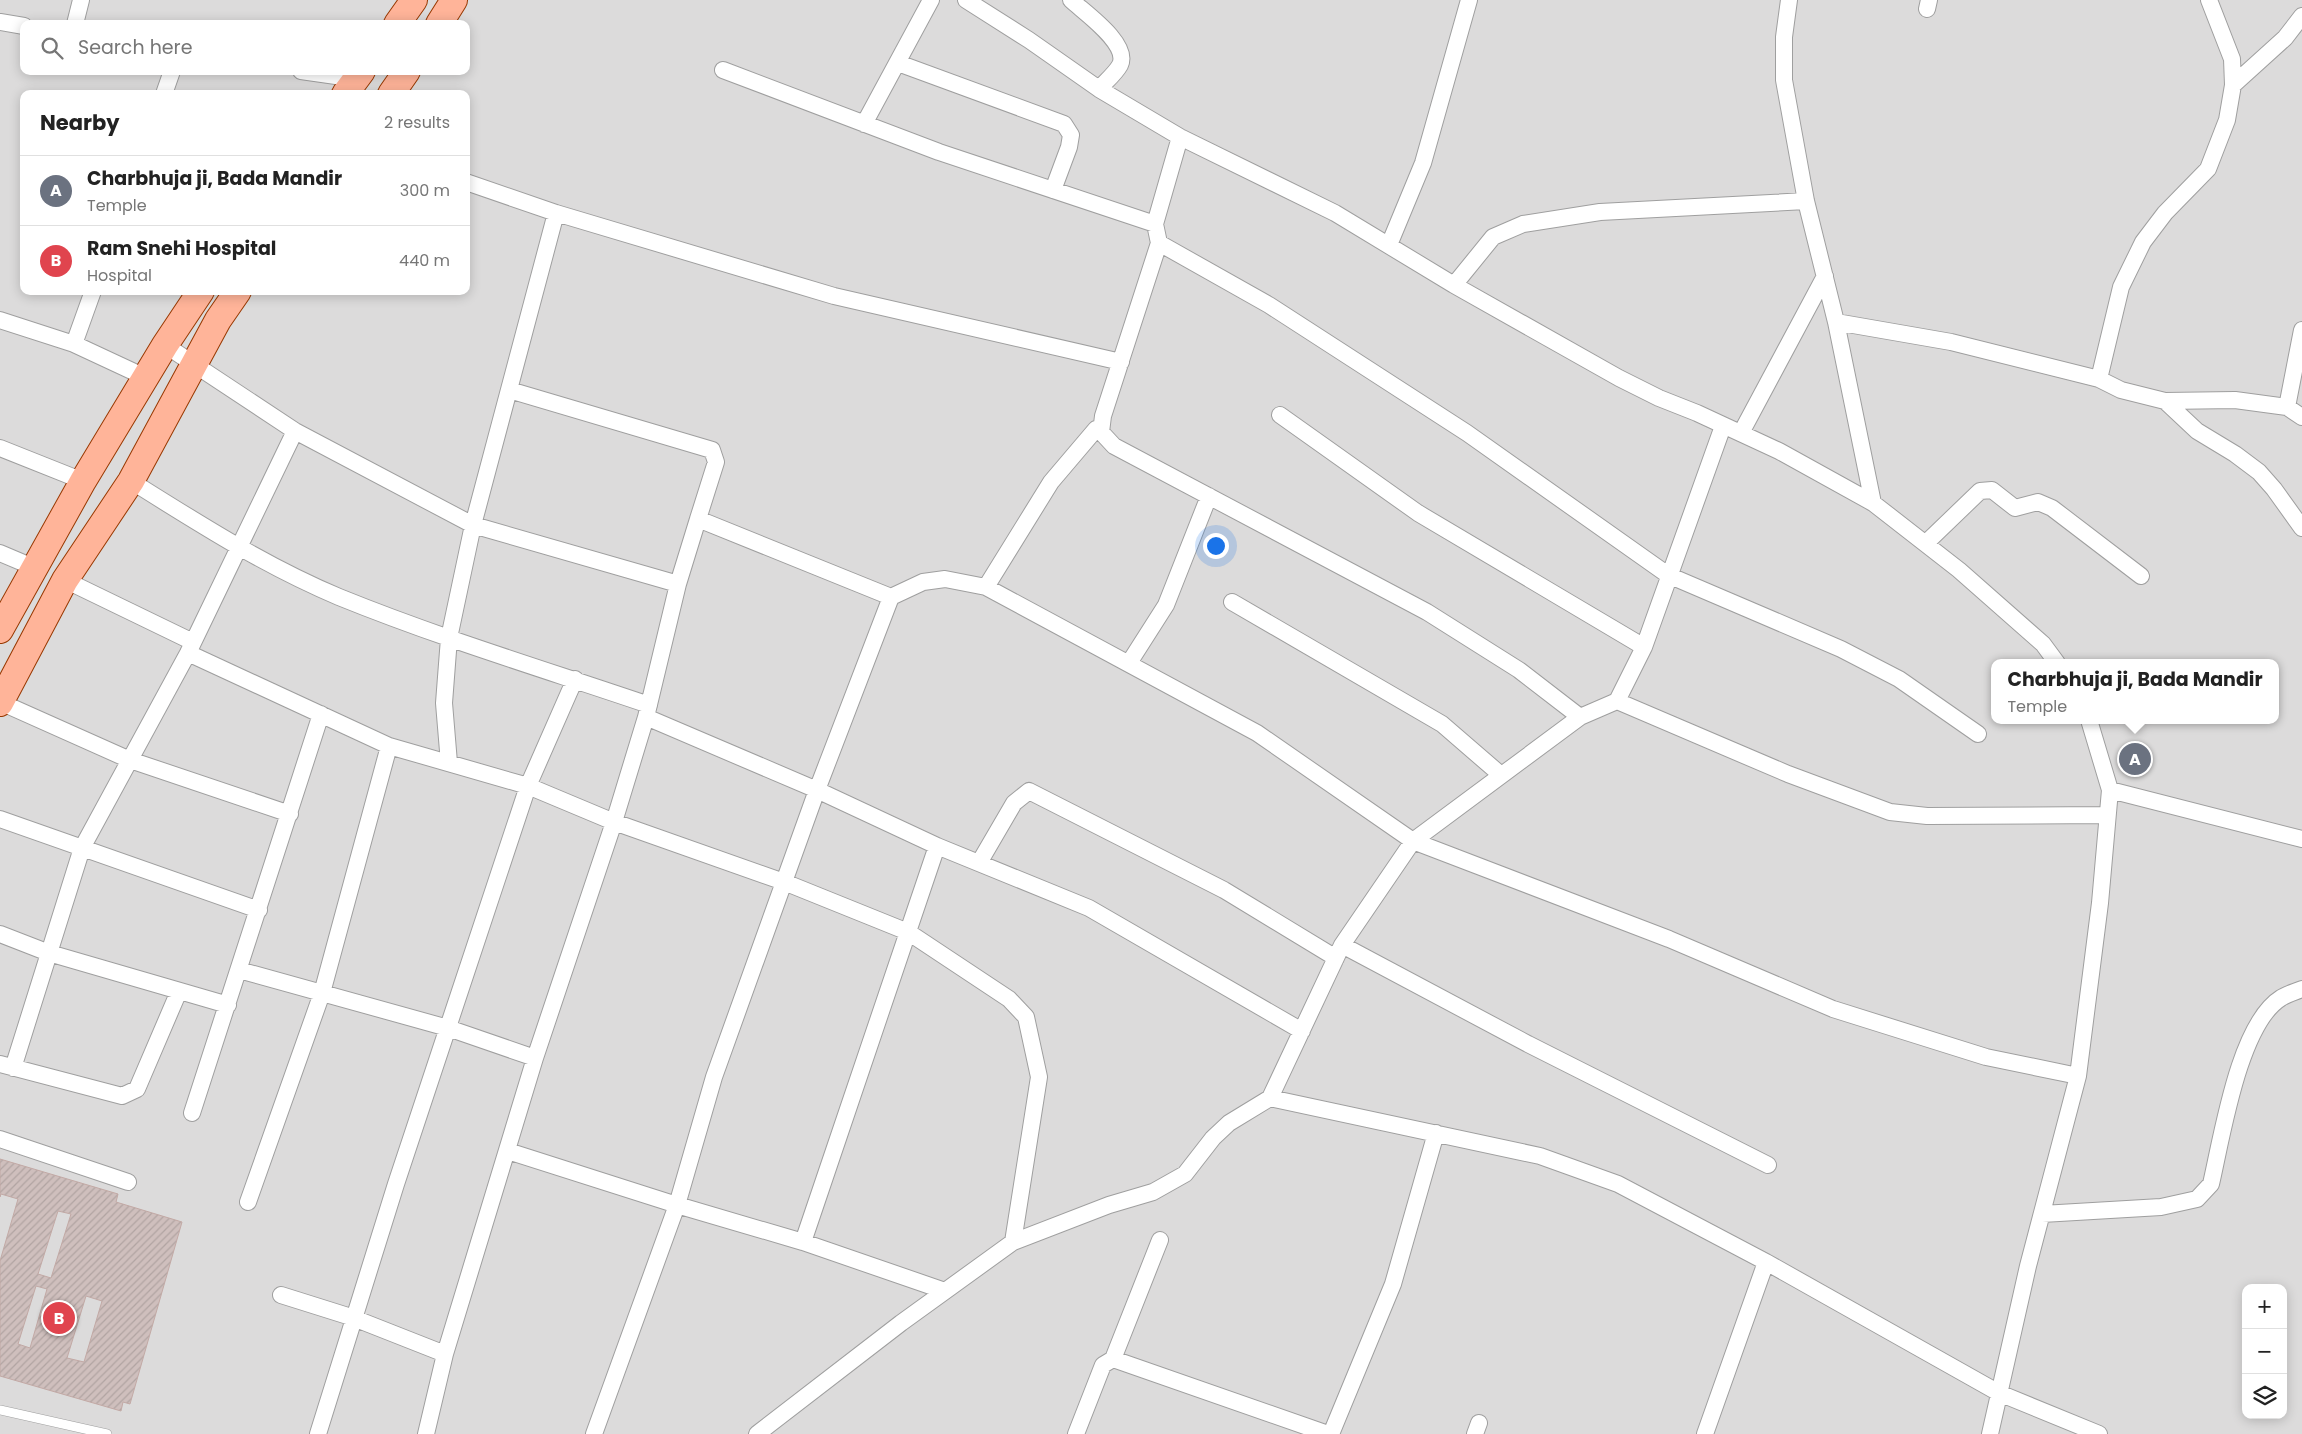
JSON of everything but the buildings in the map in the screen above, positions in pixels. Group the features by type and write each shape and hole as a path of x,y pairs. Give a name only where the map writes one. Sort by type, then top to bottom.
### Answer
{"main road":[{"path":"400,20 414,0"},
{"path":"442,20 454,0"},
{"path":"394,90 405,75"},
{"path":"0,630 33,567 83,481 198,295"},
{"path":"0,702 65,580 130,482 218,320 235,295"}],"street":[{"path":"76,20 81,0"},
{"path":"864,124 931,0"},
{"path":"966,0 1029,40 1099,89 1180,137 1335,212 1454,285 1619,378 1659,398 1741,433 1873,503 1926,543 2043,644 2054,659"},
{"path":"1071,0 1115,40 1120,52 1120,64 1099,89"},
{"path":"1389,246 1423,163 1469,0"},
{"path":"1789,0 1784,37 1784,80 1806,201 1836,322 1873,503"},
{"path":"2099,379 2121,287 2143,242 2165,213 2208,168 2227,120 2233,85 2232,59 2209,0"},
{"path":"2233,85 2285,38 2302,16"},
{"path":"0,22 20,25"},
{"path":"898,63 1064,124 1071,135 1069,147 1053,190"},
{"path":"723,70 939,152 1155,224"},
{"path":"165,90 171,75"},
{"path":"323,75 355,81"},
{"path":"1101,432 1103,416 1159,243 1155,224 1180,137"},
{"path":"470,183 556,213 834,296 1121,362"},
{"path":"1454,285 1493,237 1523,224 1600,212 1806,201"},
{"path":"449,763 444,704 449,638 473,525 556,213"},
{"path":"1159,243 1269,305 1467,433 1668,575 1841,649 1898,679 1978,734"},
{"path":"1741,433 1825,276"},
{"path":"74,344 92,295"},
{"path":"0,320 74,344 147,378"},
{"path":"1836,322 1951,342 2099,379 2121,390 2165,401 2235,400 2287,407 2302,417"},
{"path":"2287,407 2302,330"},
{"path":"166,345 295,431 473,525 678,584"},
{"path":"426,1434 445,1354 535,1058 614,822 648,711 678,584 716,462 712,450 509,390"},
{"path":"2165,401 2197,431 2235,454 2259,472 2274,489 2302,528"},
{"path":"1280,415 1418,513 1644,647"},
{"path":"757,1434 1013,1242 1109,1205 1153,1192 1185,1174 1213,1138 1229,1123 1270,1098 1339,952 1413,840 1580,717 1617,701 1644,647 1722,426"},
{"path":"986,587 1051,482 1096,430 1101,432 1114,446 1427,612 1519,670 1580,717"},
{"path":"179,990 137,1089 122,1096 7,1066 50,952 82,848 190,648 295,431"},
{"path":"0,448 83,481"},
{"path":"130,482 238,548 338,596 449,638 574,680 648,711 937,846 1089,908 1302,1031"},
{"path":"1926,543 1980,491 1992,490 2015,508 2038,502 2052,508 2141,576"},
{"path":"1129,663 1166,605 1209,496"},
{"path":"698,519 891,597"},
{"path":"0,553 33,567"},
{"path":"594,1434 677,1206 714,1077 817,790 891,597 923,582 945,579 986,587 1257,733 1413,840 1669,939 1833,1009 1986,1057 2078,1076"},
{"path":"65,580 190,648 389,746 528,786 614,822 784,882 908,932 1009,999 1026,1017 1038,1077 1013,1242"},
{"path":"1232,602 1442,724 1501,775"},
{"path":"318,1434 354,1318 528,786 574,680"},
{"path":"1617,701 1788,774 1890,812 1927,816 2107,815"},
{"path":"0,702 130,760 290,814"},
{"path":"192,1113 321,714"},
{"path":"1990,1434 2028,1266 2078,1076 2100,903 2110,790 2089,724"},
{"path":"248,1202 322,993 389,746"},
{"path":"2110,790 2302,840"},
{"path":"979,864 1014,803 1029,791 1224,890 1339,952 1528,1044 1768,1165"},
{"path":"0,819 259,910"},
{"path":"803,1242 937,846"},
{"path":"0,934 50,952 228,1005"},
{"path":"239,970 448,1028 535,1058"},
{"path":"2042,1214 2161,1207 2197,1199 2211,1184 2241,1060 2257,1024 2280,998 2302,989"},
{"path":"1270,1098 1540,1156 1618,1184 1766,1262 1999,1393 2099,1434"},
{"path":"1113,1359 1330,1434 1393,1284 1436,1133"},
{"path":"0,1139 128,1182"},
{"path":"508,1151 677,1206 803,1242 945,1292"},
{"path":"1076,1434 1103,1365 1113,1359 1160,1240"},
{"path":"1705,1434 1766,1262"},
{"path":"281,1295 354,1318 445,1354"}],"lane":[{"path":"0,1410 106,1434"}],"shaded area":[{"path":"0,0 2302,0 2302,1434 0,1434"}],"place":[{"name":"Charbhuja ji, Bada Mandir","path":"2135,759"},
{"name":"Ram Snehi Hospital","path":"59,1318"}]}
